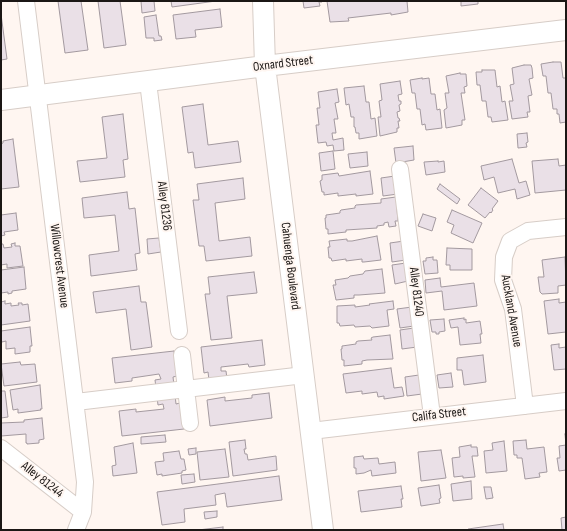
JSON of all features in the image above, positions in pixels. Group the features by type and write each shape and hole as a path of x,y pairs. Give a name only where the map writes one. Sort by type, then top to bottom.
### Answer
{"main road":[{"name":"Cahuenga Boulevard","path":"263,1 265,66 323,530"},
{"name":"Oxnard Street","path":"1,100 265,66 566,30"}],"street":[{"name":"Willowcrest Avenue","path":"26,1 85,482 83,512 76,530"},
{"name":"Alley 81236","path":"148,82 179,331"},
{"name":"Alley 81240","path":"400,169 432,416"},
{"name":"Auckland Avenue","path":"525,406 513,309 503,280 504,257 510,241 528,231 566,227"},
{"path":"182,355 190,423"},
{"path":"76,402 304,375"},
{"name":"Califa Street","path":"311,431 566,401"},
{"name":"Alley 81244","path":"1,448 83,512"}],"building":[{"path":"58,1 81,1 88,50 65,53"},
{"path":"98,1 120,1 126,45 104,48"},
{"path":"141,1 154,1 155,11 142,13"},
{"path":"171,1 216,1 172,7"},
{"path":"303,1 322,2 319,2 320,6 304,8"},
{"path":"327,1 407,1 408,12 391,15 391,13 348,18 349,21 330,22"},
{"path":"461,1 478,1 478,4 461,6"},
{"path":"220,9 222,27 195,30 196,37 176,39 173,15"},
{"path":"1,14 7,59 1,60"},
{"path":"156,15 159,36 161,36 162,40 154,41 154,38 146,38 144,17"},
{"path":"561,62 563,78 566,78 566,122 560,123 557,109 553,109 551,93 548,93 546,76 543,76 541,64"},
{"path":"531,65 532,68 533,78 529,79 532,95 528,96 530,112 527,112 528,117 512,119 509,101 513,101 510,85 514,84 512,68"},
{"path":"482,70 495,70 497,87 500,86 502,102 505,101 508,120 492,122 491,117 488,117 486,101 482,101 480,85 477,85 476,72 482,72"},
{"path":"460,73 466,74 467,86 464,87 465,93 461,93 465,120 462,120 462,125 446,128 444,110 447,108 445,93 449,93 446,76"},
{"path":"429,78 431,94 435,94 437,110 440,109 442,128 426,130 425,124 422,125 420,109 417,109 415,93 412,93 410,80"},
{"path":"400,81 402,94 398,95 401,104 399,105 400,111 397,112 400,121 398,121 399,128 397,128 397,132 380,136 378,117 381,117 379,101 382,100 380,84"},
{"path":"364,86 366,102 369,102 371,119 375,118 377,136 359,139 359,133 356,133 354,127 354,117 351,117 349,104 346,105 344,88"},
{"path":"337,89 339,102 335,103 338,119 334,119 336,133 332,133 333,140 343,138 344,150 334,151 333,145 327,146 326,142 318,143 316,125 319,125 317,108 320,108 318,92"},
{"path":"203,104 208,145 238,141 241,162 195,168 193,152 188,153 182,107"},
{"path":"123,114 128,159 123,160 125,177 80,182 77,161 107,158 102,117"},
{"path":"527,133 527,147 518,148 517,134"},
{"path":"13,139 19,187 1,189 1,144 3,141"},
{"path":"413,146 414,160 396,163 394,148"},
{"path":"333,151 335,169 321,171 319,153"},
{"path":"367,152 368,166 350,168 348,154"},
{"path":"512,159 519,183 526,181 530,195 517,199 515,189 498,193 494,177 484,180 481,166"},
{"path":"558,159 559,166 566,165 566,190 535,193 532,161"},
{"path":"444,161 445,172 426,175 424,162"},
{"path":"370,171 373,194 338,196 338,193 324,195 324,192 322,192 320,181 322,180 322,175 338,173 339,176"},
{"path":"395,176 398,194 383,196 381,178"},
{"path":"243,178 245,199 215,203 219,241 250,237 252,256 206,261 204,246 199,246 193,200 199,200 197,184"},
{"path":"440,184 460,199 457,204 437,189"},
{"path":"481,188 498,201 491,213 490,212 485,218 468,205"},
{"path":"127,192 129,209 135,208 140,253 135,254 137,270 91,276 89,255 119,251 115,215 84,218 82,198"},
{"path":"396,197 398,221 395,221 396,226 389,227 388,222 384,223 384,225 377,226 377,228 346,230 346,232 328,234 328,229 326,229 326,215 340,213 341,210 355,208 356,205 381,203 381,199"},
{"path":"452,210 482,223 473,243 451,233 454,225 447,222"},
{"path":"16,213 18,230 4,232 5,235 1,236 1,215"},
{"path":"423,214 436,218 432,231 418,226"},
{"path":"377,236 381,260 362,262 362,259 346,261 346,259 332,261 331,258 329,258 329,241 347,239 347,241 352,241"},
{"path":"159,238 161,252 148,254 147,239"},
{"path":"404,241 406,260 392,262 390,243"},
{"path":"15,243 15,246 20,246 23,266 7,268 7,264 1,265 1,244 3,244 4,248 12,247 11,244"},
{"path":"447,248 472,249 472,270 450,270 450,265 446,265"},
{"path":"433,257 433,260 437,260 438,273 425,274 423,261 426,261 426,258"},
{"path":"565,257 566,285 558,286 558,293 542,294 540,292 538,277 544,277 542,260"},
{"path":"406,263 408,281 395,284 392,265"},
{"path":"24,267 26,289 12,291 12,293 8,294 8,292 1,293 1,270"},
{"path":"382,269 385,293 354,295 354,298 336,300 333,285 336,285 335,280 363,274 365,271"},
{"path":"254,272 257,293 227,296 232,338 211,340 205,294 210,294 208,277"},
{"path":"440,278 441,287 474,283 477,306 444,310 442,291 426,293 425,280"},
{"path":"139,286 141,302 146,302 152,347 131,350 126,309 96,313 93,292"},
{"path":"559,299 559,303 566,302 566,332 548,334 544,301"},
{"path":"5,301 5,304 11,303 11,306 19,305 18,303 22,303 22,305 28,304 30,321 1,325 1,302"},
{"path":"393,301 394,309 387,310 389,326 372,328 370,326 355,327 354,325 340,326 339,323 337,323 337,306 355,305 355,307"},
{"path":"412,307 414,326 400,328 397,309"},
{"path":"464,318 464,320 466,319 466,323 480,321 482,334 480,334 481,343 460,345 458,327 451,328 449,320"},
{"path":"444,319 445,331 439,332 439,334 432,332 430,320"},
{"path":"30,327 32,346 30,346 30,352 15,354 15,348 6,349 6,341 2,342 1,339 1,331"},
{"path":"414,328 417,347 402,349 400,330"},
{"path":"390,335 393,359 367,360 362,361 362,364 344,366 344,360 342,360 342,346 356,344 358,341 372,340 371,338 373,337"},
{"path":"262,340 265,365 249,367 248,364 221,367 221,371 226,371 227,379 209,380 208,372 204,373 201,347"},
{"path":"559,344 559,348 566,347 566,369 554,370 551,345"},
{"path":"174,351 177,376 173,377 174,385 156,388 155,380 161,379 159,374 132,378 132,381 115,383 112,358"},
{"path":"483,355 486,382 464,385 462,370 457,370 457,358"},
{"path":"20,362 21,365 35,364 37,382 4,386 1,364"},
{"path":"391,368 394,388 402,387 404,396 384,399 384,396 378,397 377,392 362,394 362,391 346,393 343,374"},
{"path":"451,373 453,387 439,388 437,375"},
{"path":"419,375 422,394 407,396 405,377"},
{"path":"40,385 41,410 18,413 18,409 13,410 10,390"},
{"path":"1,391 5,391 8,417 1,418"},
{"path":"269,393 272,418 210,426 207,400 225,397 225,401 252,398 252,395"},
{"path":"175,395 176,404 180,403 184,429 122,436 119,411 136,409 136,412 164,409 163,404 158,405 157,397"},
{"path":"42,418 44,439 39,440 39,443 27,444 26,434 1,436 1,423 24,422 24,420"},
{"path":"165,435 166,442 141,444 141,437"},
{"path":"245,440 246,449 244,449 248,460 276,456 277,470 233,476 229,442"},
{"path":"526,440 527,449 544,447 547,472 539,473 540,477 525,479 522,458 517,458 517,455 514,455 513,441"},
{"path":"504,441 507,471 486,473 484,451 493,450 492,443"},
{"path":"133,443 137,473 113,476 112,466 116,465 114,447"},
{"path":"471,445 471,447 477,447 478,456 472,456 475,477 454,477 452,458 460,457 459,447"},
{"path":"566,445 566,470 559,471 557,458 560,458 559,446"},
{"path":"196,448 196,454 189,455 188,449"},
{"path":"225,449 229,477 200,480 197,452"},
{"path":"441,450 446,478 421,481 418,452"},
{"path":"179,451 181,459 184,459 186,470 182,471 182,473 162,476 162,474 157,475 155,462 164,461 163,453"},
{"path":"363,456 364,459 378,458 379,464 395,462 396,473 372,476 371,470 356,474 356,468 354,468 354,457"},
{"path":"194,474 195,482 182,484 181,475"},
{"path":"279,476 282,500 227,507 225,493 215,495 216,505 184,509 185,522 162,525 157,492"},
{"path":"471,481 472,499 453,501 451,484"},
{"path":"439,485 441,498 439,499 440,503 421,506 418,488"},
{"path":"401,486 403,499 401,499 402,507 361,512 358,491"},
{"path":"484,487 491,487 493,498 486,499"},
{"path":"217,511 217,517 205,519 204,512"},
{"path":"566,517 566,530 562,530 561,518"},
{"path":"503,524 504,530 468,529"},
{"path":"223,527 223,530 198,530"}]}
